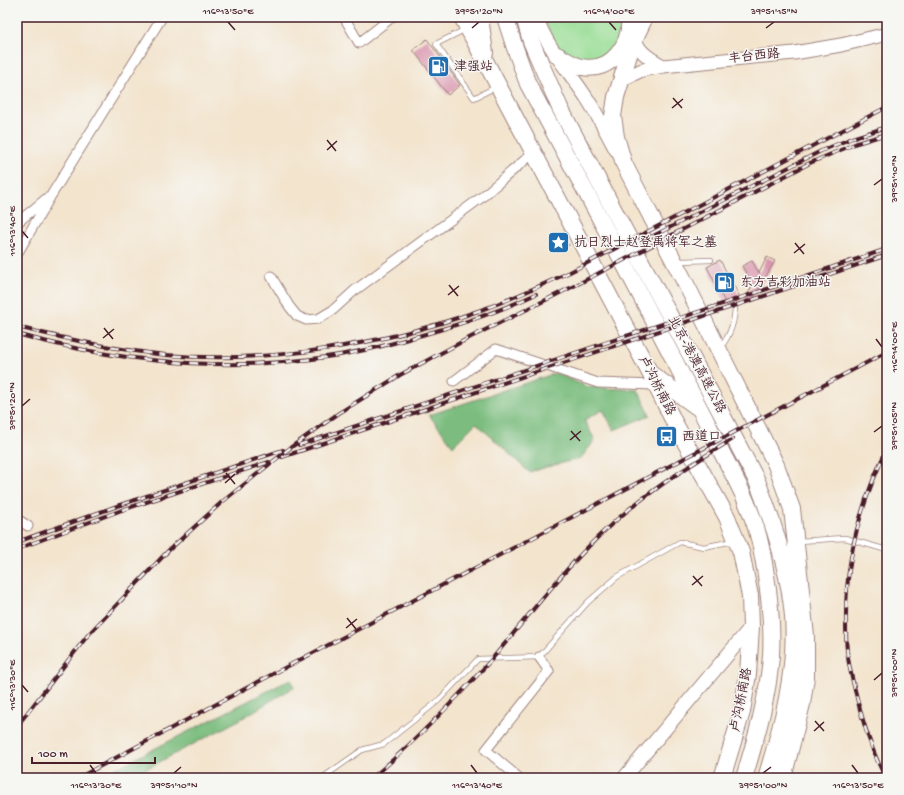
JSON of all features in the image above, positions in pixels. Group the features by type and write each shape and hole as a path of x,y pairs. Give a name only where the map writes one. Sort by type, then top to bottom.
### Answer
{"highway":[{"path":"480,17 487,67"},
{"name":"北京-港澳高速公路","path":"505,17 528,84 700,409 741,489 753,518 761,546 768,588 771,655 767,690 759,729 744,778"},
{"name":"北京-港澳高速公路","path":"524,17 531,40 560,108 757,481 770,513 787,582 793,617 793,650 789,689 780,733 766,778"},
{"path":"557,56 581,67 594,68 608,62 617,56 625,44 629,31 629,17"},
{"path":"645,17 635,37 621,80 613,116 616,137 624,164 776,465 792,509 806,636 806,677 802,704 783,778"},
{"name":"卢沟桥南路","path":"464,22 653,379 675,424 726,517 741,552 750,596 751,627 748,674 742,712 722,778"},
{"path":"653,379 700,409"},
{"path":"787,582 792,509"}],"street":[{"path":"17,254 52,194 162,17"},
{"path":"344,17 360,43 391,17"},
{"path":"536,17 540,29 588,100 624,164"},
{"path":"641,17 635,37 639,48 649,59 663,66"},
{"name":"丰台西路","path":"621,80 642,70 663,66 794,53 841,45 887,34"},
{"path":"271,276 289,306 297,316 306,320 318,319 333,310 354,291 482,197 533,153"},
{"path":"17,223 52,194"},
{"path":"454,381 496,349 598,383 653,379"},
{"path":"17,519 28,526"},
{"path":"624,778 751,627"},
{"path":"519,778 486,750 549,671 539,657"}],"lane":[{"path":"464,22 436,44 474,98 497,86"},
{"path":"675,263 681,261 712,260"},
{"path":"718,350 730,331 735,317 735,305"},
{"path":"795,541 845,538 887,550"},
{"path":"322,778 362,750 384,744 438,701 478,659 539,657 588,602 616,577 680,542 704,547 736,540"}],"path":[{"path":"565,236 558,240 562,248 570,244"}],"green space":[{"path":"543,17 624,17 622,41 610,58 584,65 559,52"},
{"path":"556,373 588,387 638,390 650,415 614,430 603,410 584,420 595,440 581,458 529,472 476,423 453,446 429,415"},
{"path":"291,679 294,687 239,720 129,778 97,778"}],"building":[{"name":"津强站","path":"427,39 460,85 448,95 413,50"},
{"path":"767,257 775,261 751,302 745,298 753,285 742,266 752,261 759,273"},
{"name":"东方吉彩加油站","path":"720,260 741,299 727,306 707,267"}],"railway":[{"path":"17,327 110,347 166,355 205,357 244,357 284,354 364,342 403,333 441,323 490,307 525,293 570,272 887,107"},
{"path":"647,239 821,151 852,138 887,127"},
{"path":"17,726 88,635 169,550 222,502 290,448 339,413 400,375 469,338 576,285 810,163 857,143 887,134"},
{"path":"299,445 887,249"},
{"path":"282,457 887,255"},
{"path":"17,334 104,354 148,360 237,364 282,362 326,357 370,349 480,317 536,294"},
{"path":"78,778 271,675 887,352"},
{"path":"372,778 434,721 492,659 557,581 599,536 630,508 646,496 680,472 733,439"},
{"path":"886,778 869,739 854,687 847,651 846,599 848,576 856,532 869,490 887,449"},
{"path":"17,542 120,505 283,450"},
{"path":"17,549 122,510 269,462"}],"place":[{"name":"津强站","path":"438,67"},
{"name":"抗日烈士赵登禹将军之墓","path":"559,243"},
{"name":"东方吉彩加油站","path":"724,283"},
{"name":"西道口","path":"667,437"}]}
